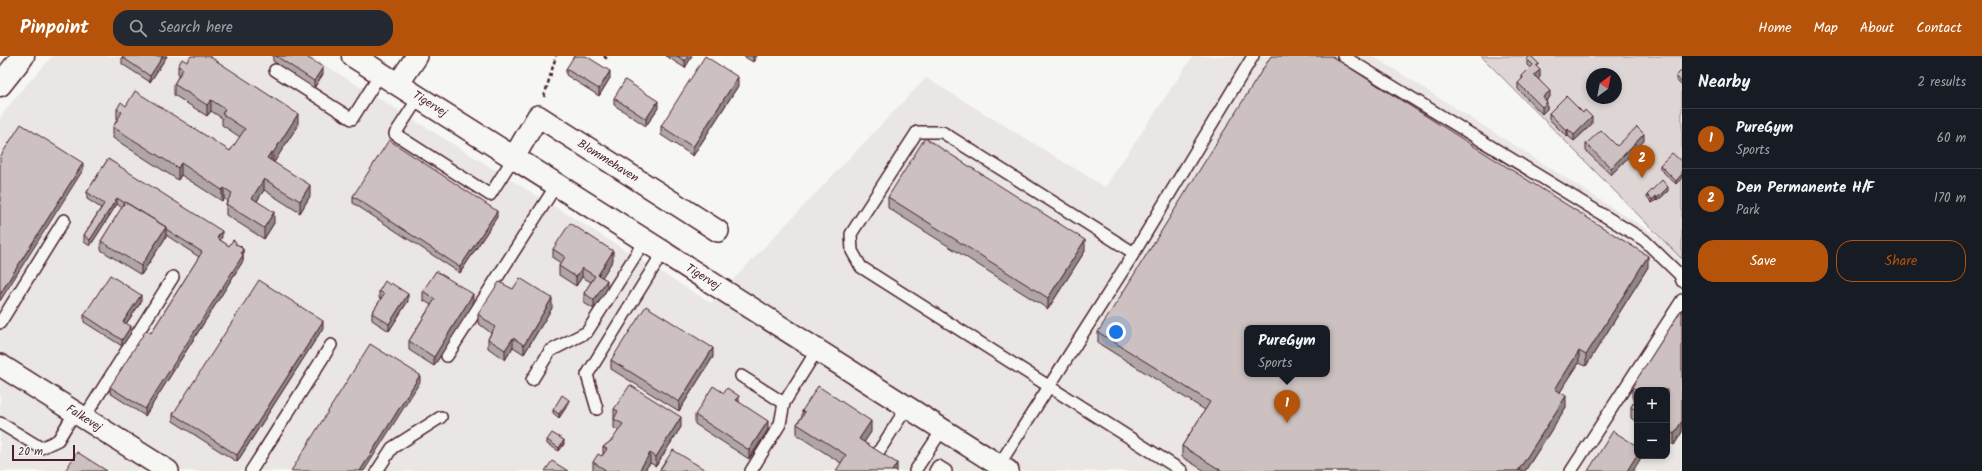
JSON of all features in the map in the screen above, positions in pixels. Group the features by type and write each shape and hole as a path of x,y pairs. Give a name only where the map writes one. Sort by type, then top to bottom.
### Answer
{"street":[{"path":"1,83 15,56"},
{"path":"1,83 23,56"},
{"name":"Tigervej","path":"353,56 1004,468"},
{"path":"390,79 417,56"},
{"path":"514,157 538,116"},
{"name":"Blommehaven","path":"538,116 718,231"},
{"name":"Falkevej","path":"0,365 168,471"}],"lane":[{"path":"1004,468 1049,388 1134,253 1253,56"},
{"path":"1343,56 1644,240 1680,275 1682,281"},
{"path":"275,70 352,119 390,79"},
{"path":"419,97 395,134 490,195 514,157"},
{"path":"1134,253 942,132 917,132 851,234 852,251 861,267 1049,388 1182,471"},
{"path":"447,356 557,184"},
{"path":"0,323 64,220"},
{"path":"532,380 550,351 587,332 645,240"},
{"path":"597,409 587,375 663,252"},
{"path":"0,423 40,448 58,440 80,415 173,276"},
{"path":"1571,471 1682,300"},
{"path":"251,471 331,346"},
{"path":"751,471 780,424 784,403 817,350"},
{"path":"741,376 784,403"},
{"path":"880,451 907,408"},
{"path":"377,471 392,448 441,417"},
{"path":"915,471 942,430"},
{"path":"935,471 938,466 946,471"}],"path":[{"path":"538,116 556,56"},
{"path":"604,56 606,58 608,56"}],"shaded area":[{"path":"53,56 310,56 711,303 926,78 1105,187 1193,56 1373,56 1662,239 1682,259 1682,471 0,471 0,118 19,93"},
{"path":"1481,56 1682,56 1682,259"}],"building":[{"path":"163,56 150,76 122,57"},
{"path":"191,56 209,56 298,114 273,153 271,152 267,158 310,185 300,201 264,179 252,198 274,212 264,228 226,204 232,193 224,188 222,190 181,163 178,168 113,127 122,112 117,109 121,102 126,106 135,91 230,151 245,129 222,114 225,109 211,100 207,105 174,84 183,69 178,66 182,59 187,62"},
{"path":"276,56 305,56 323,67 314,81"},
{"path":"574,56 586,56 610,71 599,89 566,69"},
{"path":"677,56 688,56 685,61"},
{"path":"705,56 738,77 693,147 661,126"},
{"path":"1271,56 1331,56 1648,256 1586,355 1579,351 1555,389 1566,396 1518,471 1222,471 1182,446 1210,402 1098,332"},
{"path":"1530,56 1539,64 1536,66 1540,70 1534,75 1550,91 1543,97 1547,102 1542,107 1518,83 1523,78 1522,76 1533,65 1527,59"},
{"path":"1682,70 1682,83 1676,76"},
{"path":"625,80 658,101 646,119 614,98"},
{"path":"1566,96 1583,113 1585,110 1592,117 1574,135 1568,129 1567,131 1549,113"},
{"path":"21,124 83,163 0,294 0,157"},
{"path":"1637,127 1644,134 1611,168 1586,144 1601,130 1617,146"},
{"path":"925,138 1085,240 1048,298 888,197"},
{"path":"389,140 497,211 460,267 353,196"},
{"path":"1672,153 1682,162 1682,174 1676,181 1660,165"},
{"path":"108,159 222,231 217,238 229,246 233,240 236,242 235,244 241,246 240,247 243,249 241,253 243,255 145,409 110,387 146,330 151,333 202,252 166,229 166,227 117,198 90,240 84,235 104,204 87,192"},
{"path":"1662,180 1668,187 1657,198 1656,196 1652,200 1647,195"},
{"path":"125,202 166,227 141,266 101,241"},
{"path":"570,223 613,251 598,275 607,280 594,300 584,293 595,276 582,268 576,277 559,266 565,257 553,249"},
{"path":"436,271 473,294 434,357 409,341 435,299 423,291"},
{"path":"110,275 141,295 123,322 131,326 122,340 84,315"},
{"path":"520,278 552,298 524,345 513,338 505,350 488,339 495,327 478,314 499,282 513,289"},
{"path":"259,280 323,321 237,455 173,414"},
{"path":"385,281 390,285 391,283 408,294 389,324 372,313 384,294 379,291"},
{"path":"646,306 713,348 679,402 611,360"},
{"path":"1682,309 1682,421 1674,434 1670,432 1670,387 1632,387"},
{"path":"370,344 420,375 360,471 291,471"},
{"path":"630,385 681,417 656,457 650,453 639,471 621,471 618,469 617,471 607,471 593,462 598,454 602,456 607,449 603,447 612,440 623,424 614,419 618,411 614,409"},
{"path":"713,386 724,393 727,388 739,396 736,400 768,421 749,450 695,415"},
{"path":"818,386 871,421 859,439 897,463 892,471 836,471 846,455 797,424 805,412 802,411"},
{"path":"562,395 569,400 559,414 553,410"},
{"path":"1613,431 1634,444 1634,459 1627,471 1588,471"},
{"path":"552,433 564,440 559,448 547,440"},
{"path":"673,450 707,471 659,471"},
{"path":"77,452 107,471 65,471"},
{"path":"552,461 568,471 545,471"}],"place":[{"name":"Den Permanente H/F","path":"1642,178"},
{"name":"PureGym","path":"1287,423"}]}
